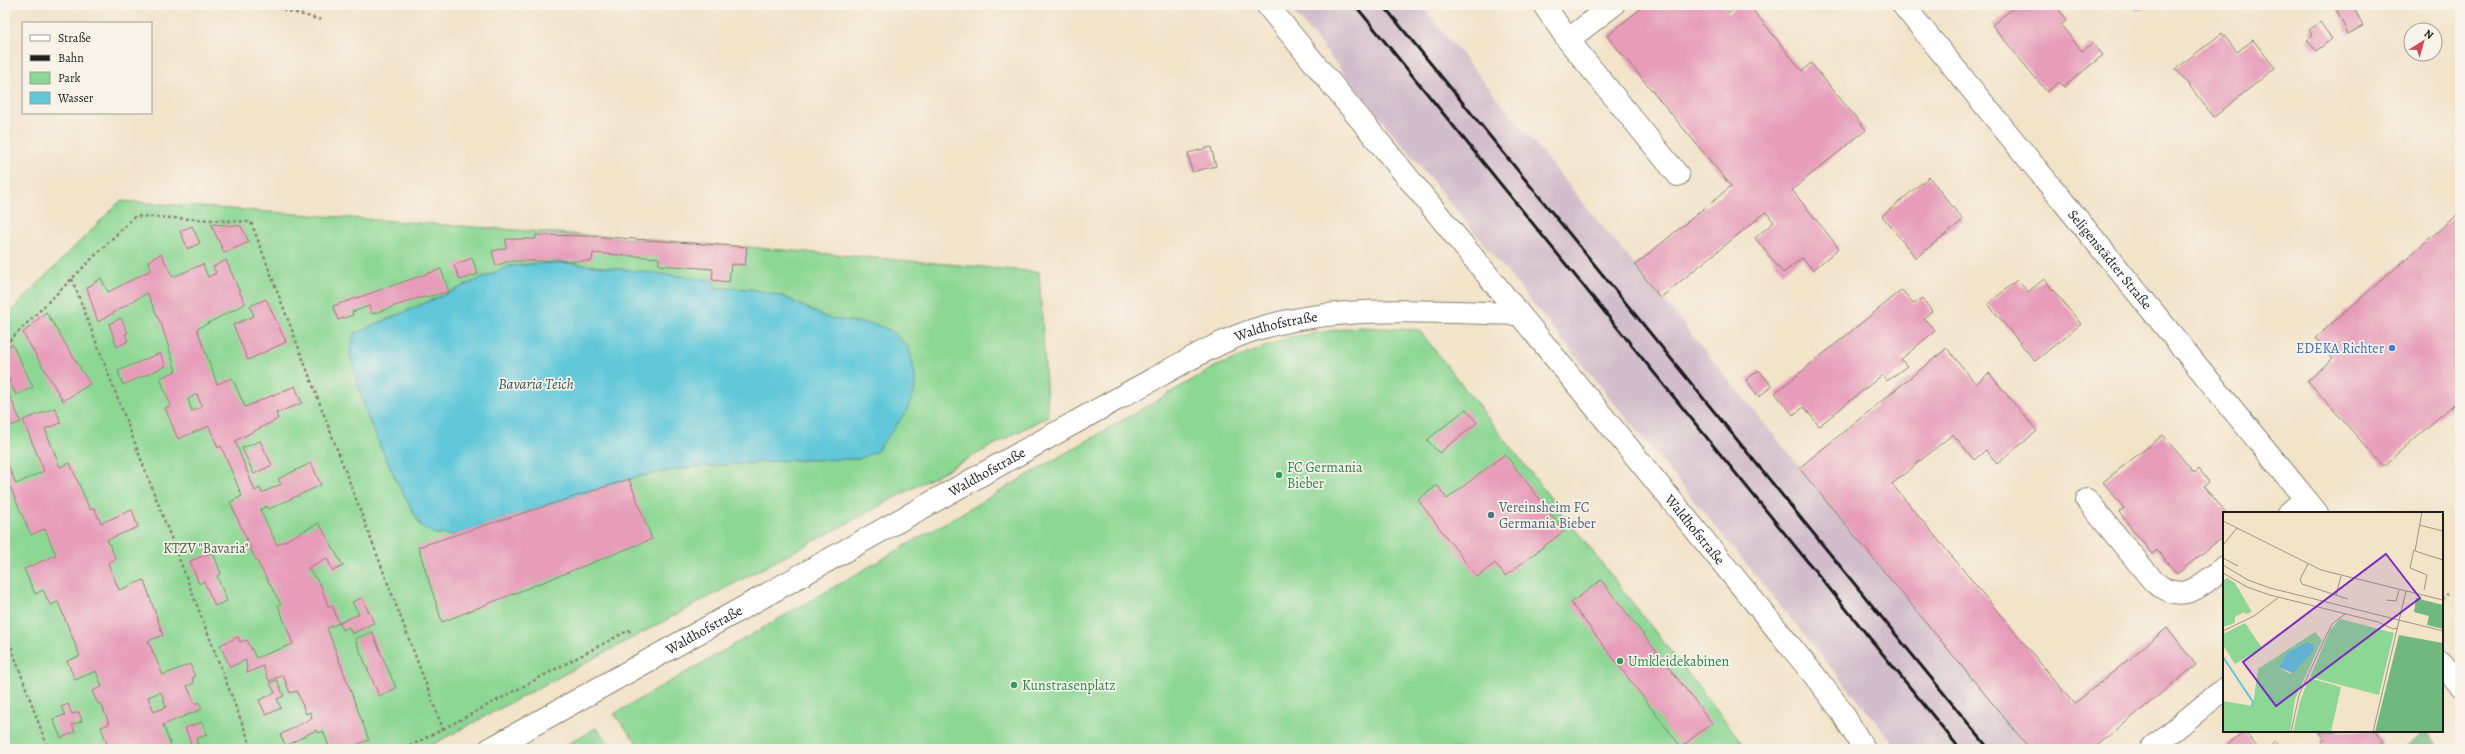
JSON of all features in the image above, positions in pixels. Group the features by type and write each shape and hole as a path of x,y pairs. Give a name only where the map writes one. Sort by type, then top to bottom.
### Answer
{"street":[{"name":"Waldhofstraße","path":"1266,5 1814,675 1840,709 1864,749"},
{"path":"1544,5 1568,40 1678,175"},
{"path":"1568,40 1613,5"},
{"name":"Seligenstädter Straße","path":"1903,5 2311,506"},
{"name":"Waldhofstraße","path":"490,749 1126,394 1210,350 1258,328 1299,319 1381,310 1519,314"},
{"path":"2087,500 2154,582 2166,591 2181,594 2195,591 2223,568"},
{"path":"2292,512 2311,506"},
{"path":"2443,665 2460,686"},
{"path":"2151,749 2223,690"}],"path":[{"path":"266,5 322,20"},
{"path":"5,345 135,216 251,222 443,730"},
{"path":"72,279 252,749"},
{"path":"2443,598 2448,594"},
{"path":"5,630 48,749"},
{"path":"404,749 443,730 628,630 644,663"}],"shaded area":[{"path":"1288,5 1421,5 2031,749 1898,749"}],"green space":[{"name":"KTZV \"Bavaria\"","path":"120,201 747,247 1039,272 1048,416 424,749 5,749 5,317","holes":["560,262 712,280 717,288 751,289 784,297 827,318 877,325 859,459 791,460 684,468 629,479 456,535 435,534 421,526 395,478 369,421 350,354 354,334 510,266"]},
{"name":"FC Germania Bieber","path":"1357,327 1419,330 1747,749 642,749 614,714 1215,367 1290,337"},
{"path":"596,728 614,749 559,749"},
{"path":"2424,732 2426,732 2441,749 2403,749"}],"water":[{"name":"Bavaria Teich","path":"560,262 712,280 717,288 751,289 784,297 827,318 877,325 891,331 909,348 915,376 915,390 906,412 877,451 859,459 791,460 684,468 639,476 456,535 435,534 421,526 395,478 369,421 350,354 354,334 510,266"}],"building":[{"path":"1645,5 1722,5 1729,13 1739,5 1749,5 1802,71 1811,63 1866,130 1792,190 1839,248 1813,270 1802,258 1783,273 1755,238 1774,222 1766,212 1660,298 1635,265 1731,186 1607,36"},
{"path":"2017,5 2055,5 2067,20 2061,25 2082,51 2093,43 2103,55 2064,87 2059,82 2047,92 1992,25"},
{"path":"2134,5 2152,5 2137,11"},
{"path":"2339,5 2353,5 2363,26 2348,34 2335,7"},
{"path":"2320,22 2332,39 2316,51 2307,40 2313,36 2309,30"},
{"path":"2222,33 2237,52 2253,40 2275,68 2214,117 2176,69"},
{"path":"1211,147 1216,166 1192,172 1188,153"},
{"path":"1929,177 1963,220 1916,258 1882,216"},
{"name":"EDEKA Richter","path":"2460,212 2460,399 2383,466 2308,381 2333,358 2315,338"},
{"path":"211,224 241,226 249,242 224,253"},
{"path":"192,226 200,243 188,249 180,231"},
{"path":"536,235 593,236 747,247 745,265 731,264 729,282 712,280 713,269 659,265 659,258 593,253 592,261 509,261 496,266 492,251 506,248 506,239 536,239"},
{"path":"161,254 173,277 203,264 208,277 216,273 213,267 226,260 245,304 197,329 217,384 232,378 245,407 295,386 302,403 276,413 278,419 235,441 255,491 260,488 262,493 281,484 278,479 311,463 321,485 269,509 267,506 260,510 277,545 319,523 343,566 333,571 327,558 308,568 321,586 328,606 332,605 339,623 327,628 369,740 345,749 330,749 323,731 318,733 316,730 286,746 280,735 312,718 310,712 306,714 297,691 290,693 283,675 269,681 263,666 247,673 246,660 230,667 220,645 238,637 240,642 247,640 256,658 293,644 278,605 281,604 254,556 230,502 242,496 221,446 218,448 209,426 178,439 165,408 171,406 160,378 176,371 162,326 147,293 98,322 87,288 101,278 108,292 151,270 148,261","holes":["197,394 202,407 192,411 188,399"]},
{"path":"472,258 478,274 460,280 454,265"},
{"path":"441,269 449,292 415,299 372,314 369,306 352,312 353,315 338,320 333,306"},
{"path":"2044,279 2081,324 2035,361 1988,304 2017,280 2028,292"},
{"path":"1902,290 1914,304 1922,298 1932,311 1924,318 1935,331 1901,359 1907,366 1887,381 1882,375 1819,426 1804,407 1793,415 1775,393"},
{"path":"266,299 286,342 248,360 233,325 254,316 250,306"},
{"path":"46,312 90,384 63,401 23,333"},
{"path":"121,318 128,333 125,334 128,341 117,347 109,324"},
{"path":"12,344 33,387 16,395 5,371 5,350"},
{"path":"1947,348 1976,384 1989,373 2037,431 1997,464 1986,450 1974,460 1953,434 1892,484 2074,704 2167,628 2196,665 2093,749 2030,749 1799,468"},
{"path":"160,353 166,366 123,385 118,371"},
{"path":"1759,370 1772,386 1759,397 1746,380"},
{"path":"8,392 21,422 5,428 5,393"},
{"path":"55,408 61,423 45,429 60,467 70,463 90,510 94,508 101,523 132,510 138,527 107,540 116,559 108,563 119,590 144,580 163,635 148,641 163,675 190,664 195,677 192,678 194,683 187,686 195,704 199,702 202,709 163,725 172,749 109,749 101,727 109,724 101,703 98,704 92,691 102,687 96,671 75,680 67,661 80,656 58,602 50,605 43,590 35,594 24,569 56,555 45,529 31,535 10,487 5,489 5,458 16,484 44,471 23,420","holes":["161,692 166,707 154,712 148,697"]},
{"path":"1466,409 1477,423 1439,453 1427,440"},
{"path":"2163,435 2194,473 2199,469 2209,482 2204,486 2225,512 2223,512 2223,537 2177,574 2157,550 2152,554 2119,512 2124,508 2103,482"},
{"path":"260,441 272,465 254,474 242,448"},
{"name":"Vereinsheim FC Germania Bieber","path":"1505,454 1564,531 1505,576 1495,563 1477,577 1418,500 1437,485 1447,499"},
{"path":"629,479 652,539 442,622 418,547"},
{"path":"213,552 221,574 217,576 227,601 215,606 204,581 199,584 190,561"},
{"path":"1601,580 1712,723 1681,747 1571,603"},
{"path":"362,598 374,623 352,634 349,627 342,630 339,623 359,614 352,602"},
{"path":"372,632 396,688 379,696 355,639"},
{"path":"277,680 284,696 277,699 281,708 266,715 259,700 275,693 270,683"},
{"path":"68,704 72,714 79,712 82,721 72,725 75,732 61,738 53,719 65,715 61,707"},
{"path":"202,722 207,735 196,739 198,744 192,746 185,728"},
{"path":"2243,732 2245,732 2259,749 2229,749 2226,746"},
{"path":"2319,732 2376,732 2383,742 2374,749 2328,749 2322,741 2325,739"},
{"path":"2275,742 2281,749 2267,749"}],"railway":[{"path":"1355,5 1960,749"},
{"path":"1383,5 1989,749"}],"place":[{"name":"EDEKA Richter","path":"2392,348"},
{"name":"FC Germania Bieber","path":"1279,475"},
{"name":"Vereinsheim FC Germania Bieber","path":"1491,515"},
{"name":"Umkleidekabinen","path":"1620,661"},
{"name":"Kunstrasenplatz","path":"1014,685"}]}
